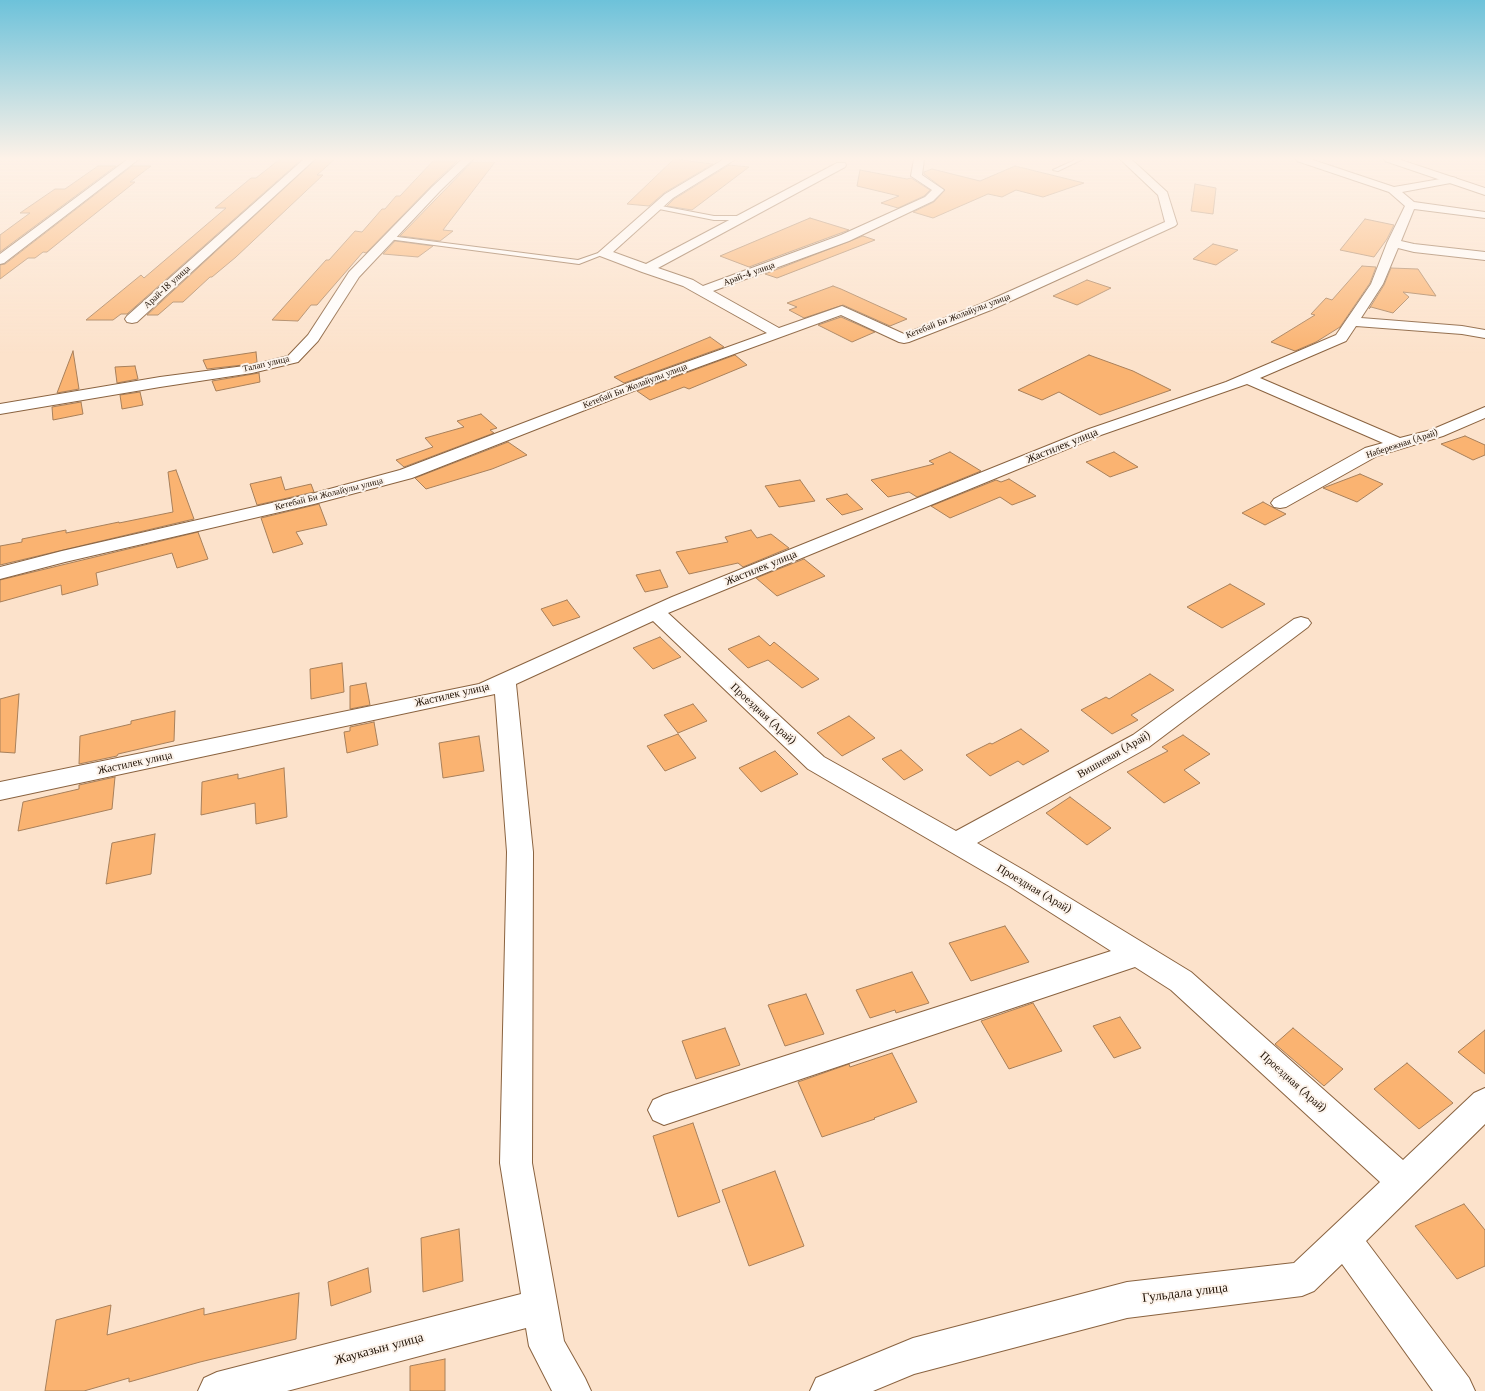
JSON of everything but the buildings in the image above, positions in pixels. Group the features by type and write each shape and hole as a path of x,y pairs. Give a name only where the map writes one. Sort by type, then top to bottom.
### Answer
{"street":[{"path":"0,260 48,224"},
{"name":"Арай-18 улица","path":"132,319 238,224"},
{"name":"Талап улица","path":"0,409 160,382 252,369 293,359 313,338 354,275 403,224"},
{"path":"637,224 604,253 688,283 778,333"},
{"path":"646,269 729,224"},
{"name":"Арай-4 улица","path":"702,291 845,238 875,224"},
{"name":"Кетебай Би Жолайулы улица","path":"0,573 62,557 314,499 406,474 636,385 842,310 904,339 986,307 1170,224"},
{"name":"Жастилек улица","path":"0,791 485,690 655,612 1095,432 1247,378 1341,338 1377,284 1402,224"},
{"path":"1393,244 1414,248 1485,256"},
{"path":"1352,322 1462,330 1485,334"},
{"path":"1247,378 1399,444"},
{"name":"Набережная (Арай)","path":"1280,503 1371,452 1437,433 1485,412"},
{"name":"Проездная (Арай)","path":"655,612 816,763 1018,879 1181,981 1403,1182"},
{"name":"Вишневая (Арай)","path":"956,844 1141,741 1301,623"},
{"path":"505,680 520,852 516,1163 547,1346 572,1391"},
{"path":"664,1110 1138,954"},
{"name":"Гульдала улица","path":"829,1391 913,1356 1126,1300 1302,1279 1485,1103"},
{"path":"1344,1239 1456,1391"},
{"name":"Жауказын улица","path":"217,1391 541,1306"}],"lane":[{"path":"390,238 579,262 604,253"}]}
